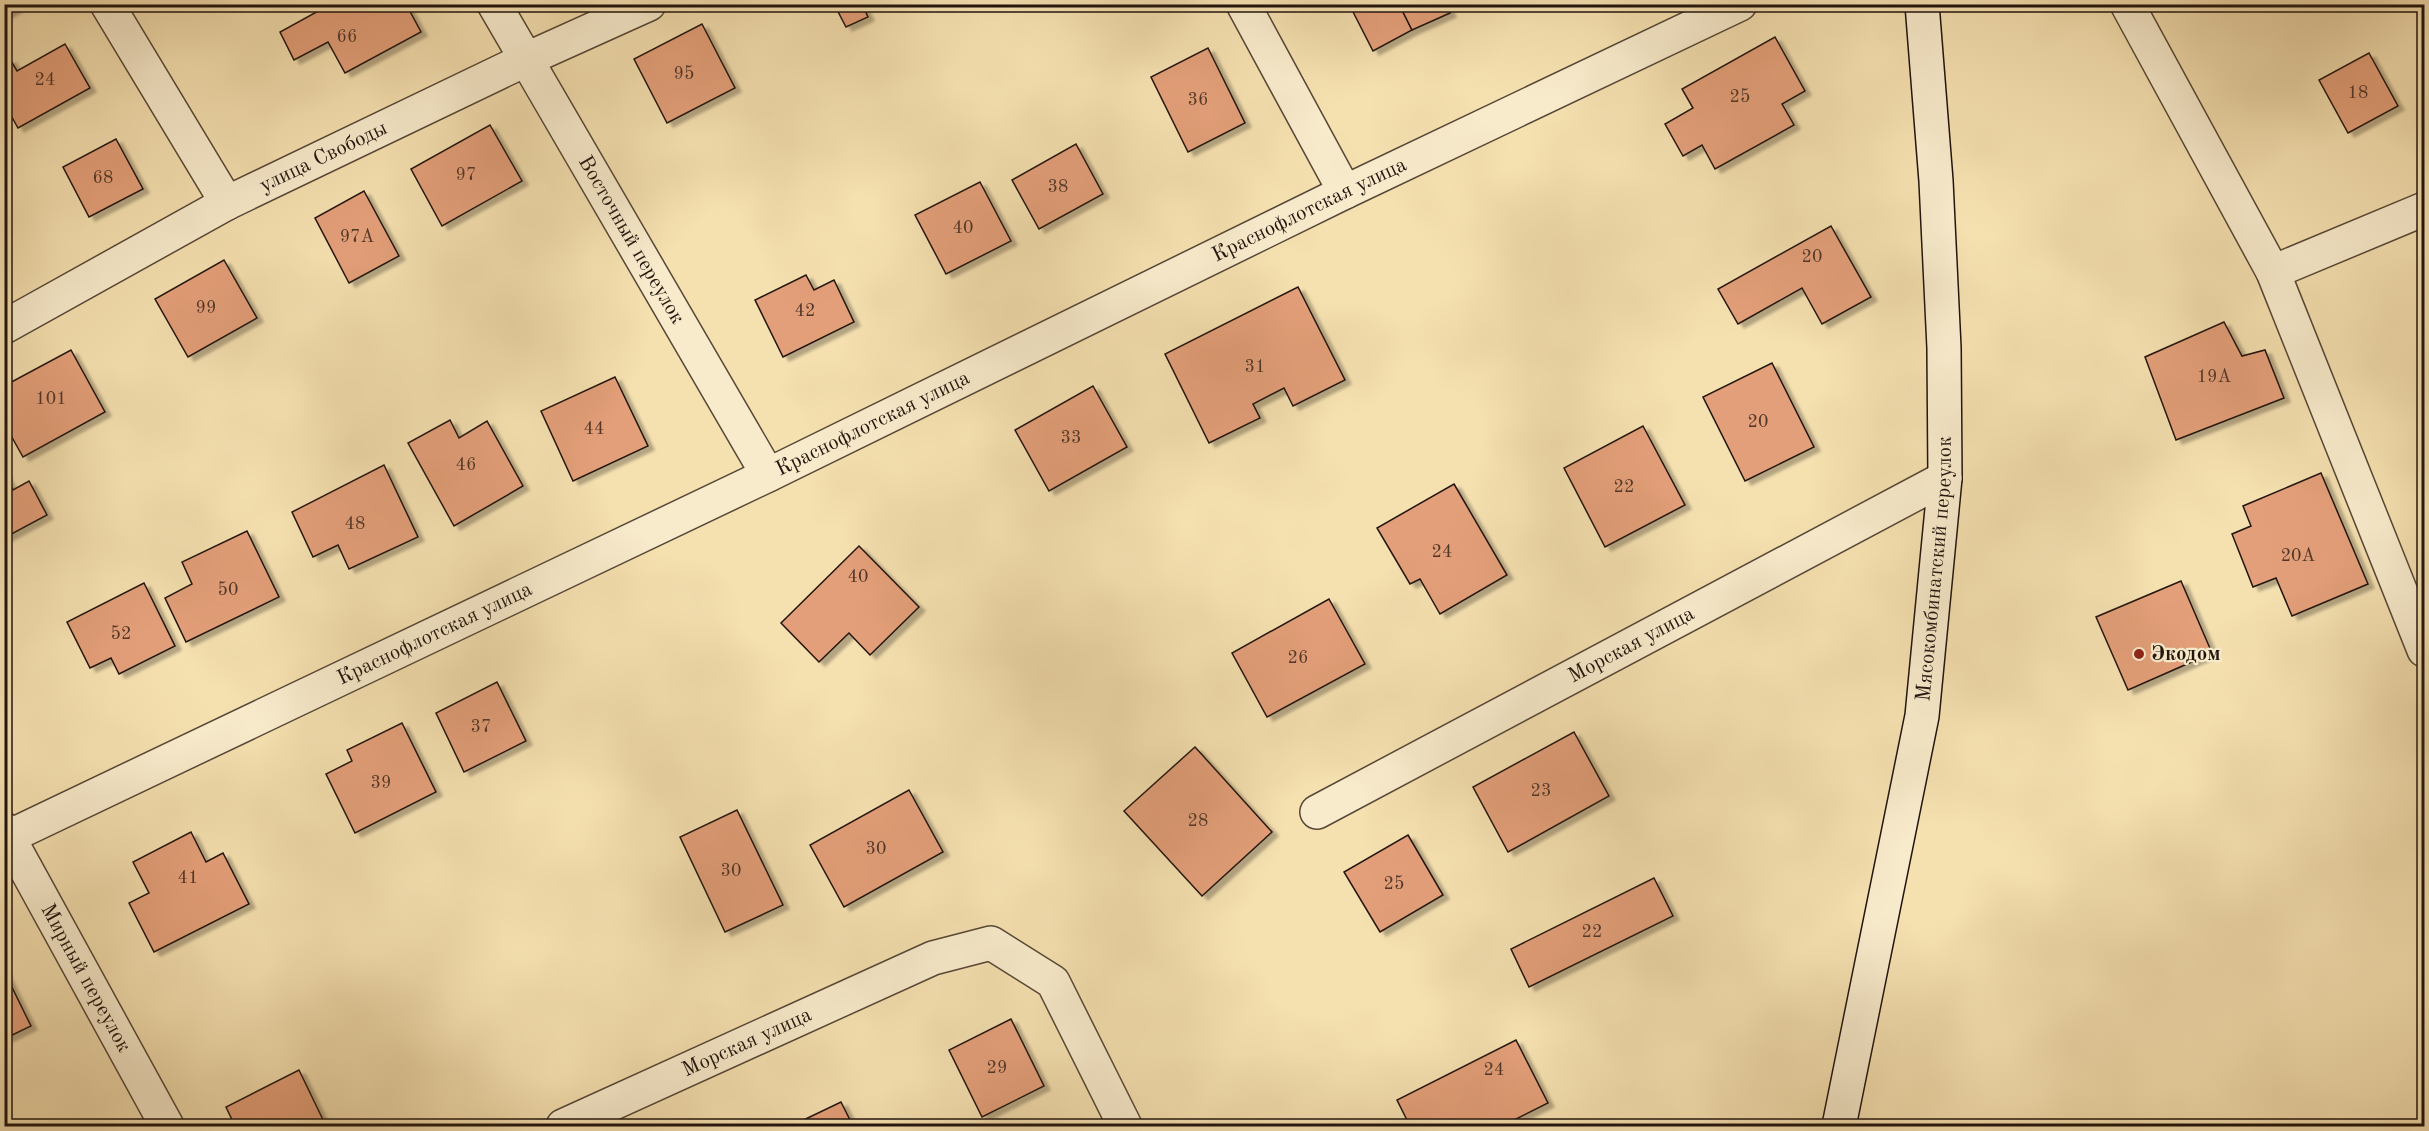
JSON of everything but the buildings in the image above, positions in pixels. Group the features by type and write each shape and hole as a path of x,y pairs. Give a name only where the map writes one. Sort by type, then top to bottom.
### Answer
{"street":[{"path":"107,4 227,203"},
{"name":"Восточный переулок","path":"494,4 768,476"},
{"name":"улица Свободы","path":"4,327 227,203 527,59 649,4"},
{"path":"1243,4 1345,192"},
{"name":"Краснофлотская улица","path":"6,835 768,476 1345,192 1740,4"},
{"name":"Мясокомбинатский переулок","path":"1839,1126 1922,716 1945,478 1944,348 1938,217 1922,4"},
{"path":"2127,4 2273,272 2424,650"},
{"path":"2273,272 2424,209"},
{"name":"Морская улица","path":"1317,812 1945,478"},
{"name":"Мирный переулок","path":"6,835 167,1126"},
{"name":"Морская улица","path":"563,1126 933,958 991,943 1053,982 1125,1126"}],"place":[{"name":"Экодом","path":"2139,654"}]}
